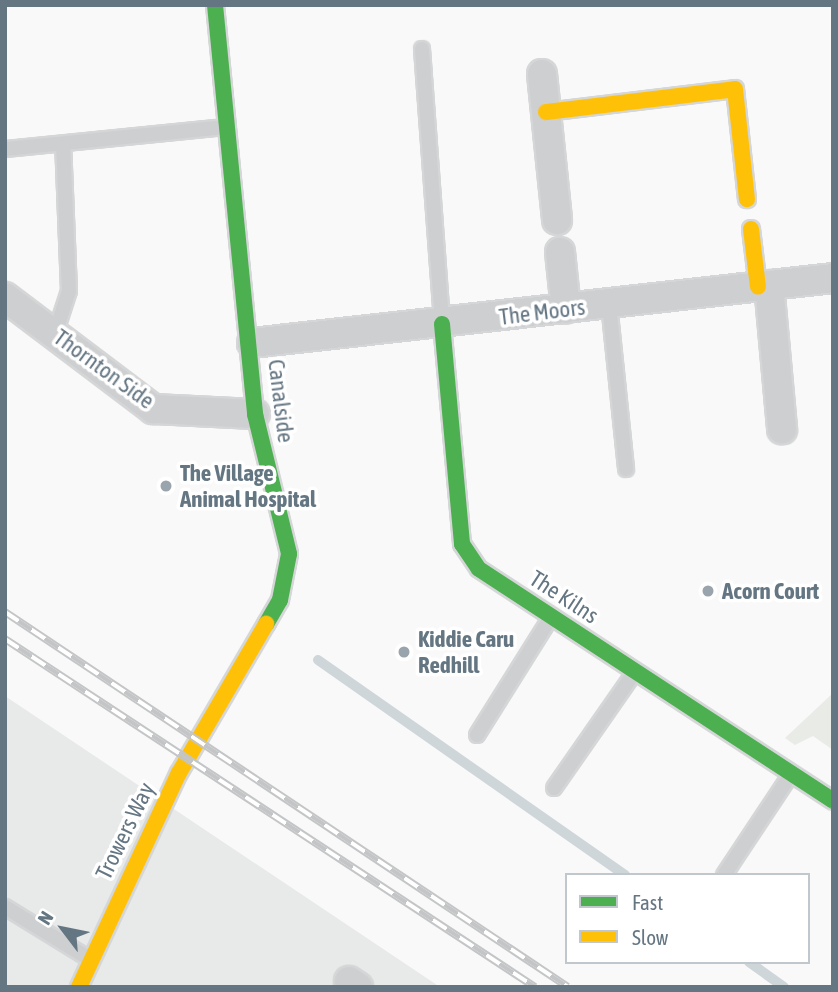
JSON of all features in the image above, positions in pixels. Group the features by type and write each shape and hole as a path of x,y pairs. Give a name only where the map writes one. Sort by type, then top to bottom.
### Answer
{"street":[{"name":"Canalside","path":"179,773 280,600 289,554 255,414 252,343 231,126 215,5"},
{"path":"542,74 556,220"},
{"path":"546,112 735,89 747,199"},
{"path":"751,229 763,286 782,429"},
{"path":"560,252 566,309"},
{"name":"The Moors","path":"252,343 442,324 833,278"},
{"name":"Thornton Side","path":"5,297 153,410 255,414"},
{"name":"The Kilns","path":"442,324 462,544 480,569 833,801"},
{"name":"Trowers Way","path":"79,987 88,958 179,773"}],"lane":[{"path":"422,49 442,324"},
{"path":"5,149 231,126"},
{"path":"55,334 69,291 63,144"},
{"path":"610,304 626,469"},
{"path":"477,735 551,616"},
{"path":"554,788 636,671"},
{"path":"725,873 792,773"},
{"path":"5,907 88,958"}],"shaded area":[{"path":"833,693 833,750 813,736 795,745 785,738"},
{"path":"5,696 440,987 5,987"}],"waterway":[{"path":"318,660 622,873"},
{"path":"752,964 784,987"}],"railway":[{"path":"5,612 568,987"},
{"path":"5,639 535,987"}],"traffic: fast":[{"path":"215,5 255,414 289,554 280,600 266,624"},
{"path":"442,324 462,544 479,569 833,801"}],"traffic: slow":[{"path":"546,112 735,89 747,199"},
{"path":"751,229 758,287"},
{"path":"79,987 179,773 266,624"}],"place":[{"name":"The Village Animal Hospital","path":"166,486"},
{"name":"Acorn Court","path":"708,591"},
{"name":"Kiddie Caru Redhill","path":"404,652"}]}
